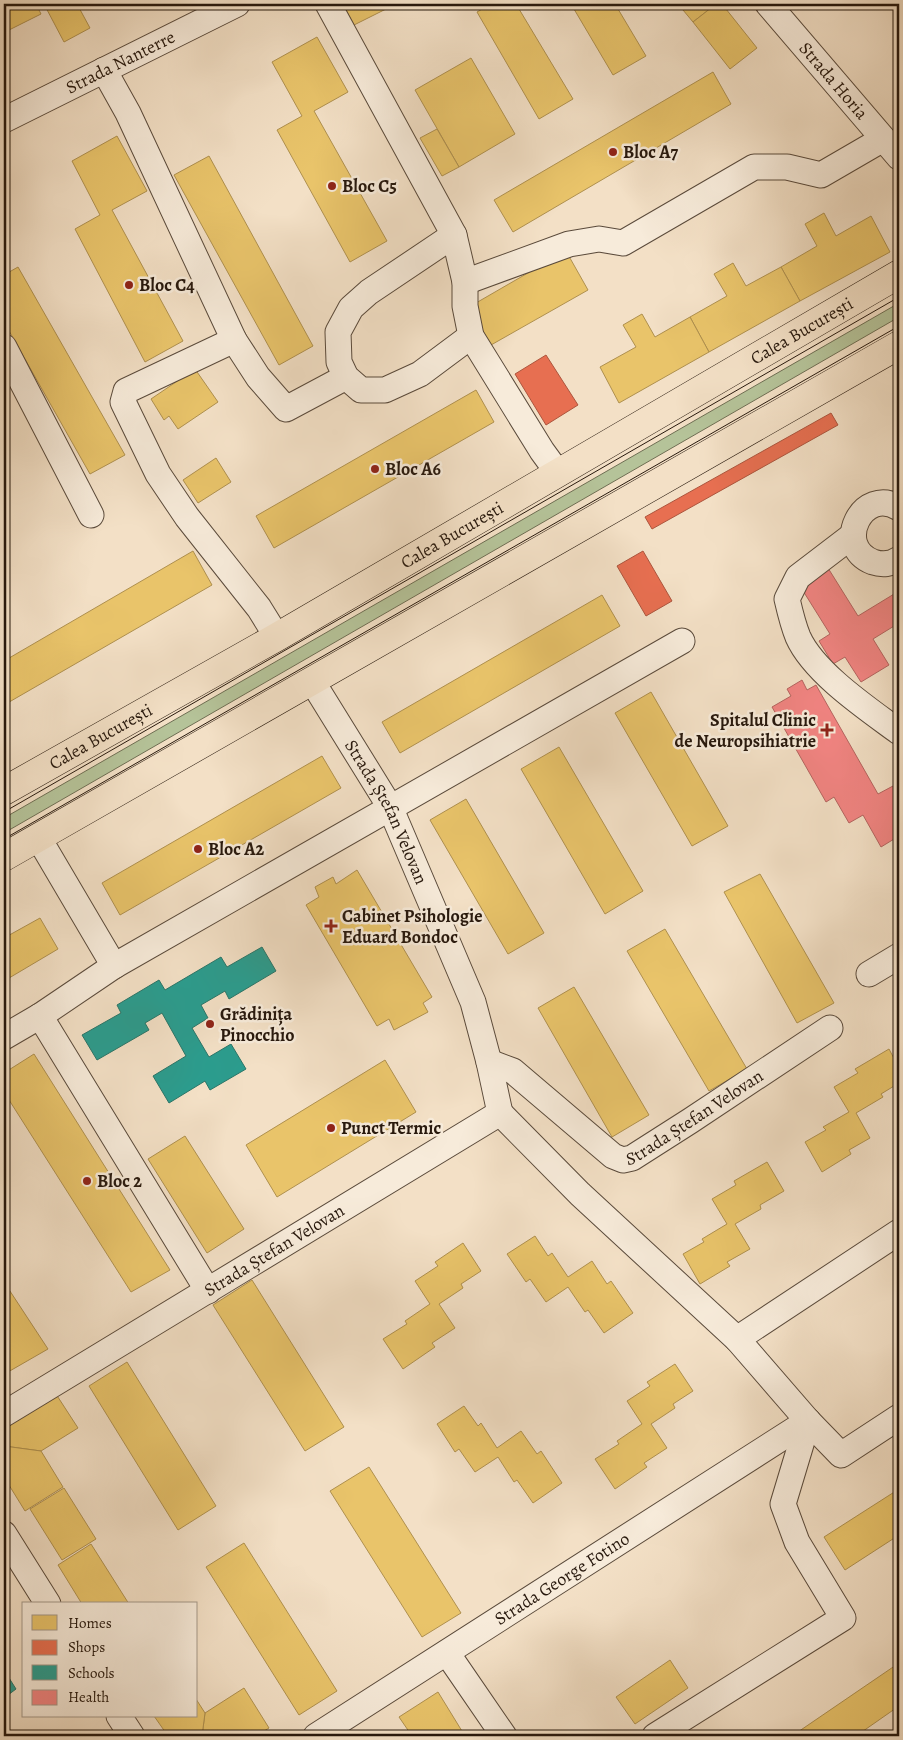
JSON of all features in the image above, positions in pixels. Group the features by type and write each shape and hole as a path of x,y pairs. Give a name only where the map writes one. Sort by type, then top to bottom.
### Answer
{"main road":[{"name":"Calea București","path":"4,791 277,637 899,274"},
{"path":"4,857 899,346"}],"street":[{"name":"Strada Nanterre","path":"4,120 237,4"},
{"path":"328,4 454,235 466,282 465,306 471,336 558,474"},
{"name":"Strada Horia","path":"768,4 899,157"},
{"path":"104,70 128,113 234,340 258,377 286,408 346,377"},
{"path":"466,282 570,244 599,238 623,243 754,166 787,168 821,175 883,139"},
{"path":"454,235 369,292 352,308 338,332 339,362 346,377 361,390 385,390 420,374 471,336"},
{"path":"234,340 126,391 123,402 158,474 187,517 259,608 277,637"},
{"path":"4,347 91,515"},
{"path":"899,508 885,504 875,504 866,509 854,525 853,535 855,545 860,554 868,560 887,564 899,559"},
{"path":"853,535 798,578 787,599 798,637 812,660 855,699 899,732"},
{"path":"4,1037 40,1016 114,966 682,641"},
{"name":"Strada Ștefan Velovan","path":"4,1414 500,1113 473,1002 390,807 312,680"},
{"path":"38,837 114,966"},
{"path":"869,974 899,956"},
{"path":"40,1016 208,1291"},
{"name":"Strada Ștefan Velovan","path":"489,1062 512,1071 613,1156 623,1160 632,1158 830,1028"},
{"path":"500,1113 580,1194 737,1339 808,1421 841,1455 899,1417"},
{"path":"737,1339 899,1232"},
{"path":"655,1736 843,1618 797,1542 783,1504 808,1421"},
{"name":"Strada George Fotino","path":"316,1736 808,1421"},
{"path":"4,1534 47,1602"},
{"path":"447,1653 504,1736"},
{"path":"121,1718 132,1736"}],"green space":[{"path":"899,303 899,317 4,833 4,818"}],"building: Homes":[{"path":"4,4 36,4 41,14 9,30 4,20"},
{"path":"44,4 77,4 90,28 64,42"},
{"path":"343,4 396,4 354,25"},
{"path":"491,4 516,4 573,99 539,119 477,12"},
{"path":"571,4 615,4 646,56 613,75"},
{"path":"678,4 716,4 693,22"},
{"path":"716,4 722,4 757,48 730,69 693,22"},
{"name":"Bloc C5","path":"317,37 348,92 314,111 387,241 350,262 277,130 302,116 272,62"},
{"path":"471,58 515,134 459,167 415,90"},
{"name":"Bloc A7","path":"713,72 731,104 513,232 494,200"},
{"path":"437,129 459,167 442,176 420,138"},
{"name":"Bloc C4","path":"117,136 147,191 112,210 183,341 145,362 75,229 100,215 72,161"},
{"path":"209,156 313,346 279,365 174,175"},
{"path":"824,213 836,236 871,216 890,252 800,301 781,267 817,246 805,224"},
{"path":"566,251 588,290 491,345 469,307"},
{"path":"733,263 746,286 781,267 800,301 709,352 690,317 727,296 714,274"},
{"path":"18,267 125,455 90,474 4,322 4,275"},
{"path":"642,314 655,337 690,317 709,352 619,403 600,367 636,347 623,325"},
{"path":"195,369 218,402 178,429 169,416 164,420 151,399"},
{"name":"Bloc A6","path":"476,390 494,422 274,548 256,516"},
{"path":"216,458 231,482 198,503 183,480"},
{"path":"193,551 212,585 4,705 4,661"},
{"path":"602,595 620,626 400,753 382,722"},
{"path":"651,692 728,826 692,846 615,713"},
{"path":"559,747 643,891 605,914 521,769"},
{"name":"Bloc A2","path":"322,756 341,788 120,915 102,883"},
{"path":"466,799 544,933 508,954 430,820"},
{"path":"357,870 432,997 423,1003 428,1012 394,1030 389,1019 377,1026 306,905 319,897 315,887 333,877 336,884"},
{"path":"760,874 834,1003 797,1023 724,892"},
{"path":"40,918 58,949 4,981 4,938"},
{"path":"665,929 747,1069 709,1091 627,951"},
{"path":"899,985 899,995 895,987"},
{"path":"574,987 649,1115 612,1137 538,1008"},
{"path":"889,1049 899,1068 899,1083 881,1094 883,1097 856,1113 870,1138 849,1150 851,1154 822,1172 805,1142 826,1130 823,1127 849,1112 834,1087 858,1073 855,1069"},
{"name":"Bloc 2","path":"34,1054 170,1270 131,1292 4,1092 4,1073"},
{"name":"Punct Termic","path":"385,1060 416,1112 277,1197 246,1145"},
{"path":"185,1136 244,1229 207,1253 148,1159"},
{"path":"767,1162 784,1191 760,1205 761,1209 735,1224 750,1249 727,1262 730,1266 700,1284 683,1254 704,1242 702,1239 727,1224 712,1199 736,1185 734,1181"},
{"path":"535,1236 548,1256 552,1253 568,1277 592,1261 607,1284 611,1281 633,1313 604,1333 588,1310 585,1312 568,1287 546,1302 530,1279 526,1282 507,1254"},
{"path":"463,1243 481,1271 461,1284 463,1288 439,1304 455,1328 432,1343 435,1347 403,1369 383,1339 407,1324 405,1321 430,1304 415,1281 438,1266 435,1262"},
{"path":"252,1280 344,1427 305,1451 213,1305"},
{"path":"4,1282 48,1349 8,1372 4,1366"},
{"path":"127,1362 216,1506 178,1530 89,1386"},
{"path":"675,1364 693,1391 673,1404 675,1408 651,1424 667,1448 644,1463 647,1467 615,1489 595,1459 619,1444 617,1441 642,1424 627,1401 650,1386 647,1382"},
{"path":"54,1391 78,1428 41,1451 4,1446 6,1421"},
{"path":"464,1406 478,1426 481,1423 497,1448 521,1431 537,1454 541,1451 562,1483 533,1503 517,1480 514,1482 498,1457 475,1472 459,1449 455,1452 437,1424"},
{"path":"4,1446 41,1451 63,1487 25,1511 4,1477"},
{"path":"369,1467 461,1613 422,1637 330,1491"},
{"path":"64,1488 96,1539 62,1560 30,1509"},
{"path":"899,1489 899,1535 845,1570 824,1537"},
{"path":"244,1543 337,1691 299,1715 206,1567"},
{"path":"91,1544 128,1602 81,1602 58,1565"},
{"path":"670,1660 688,1688 635,1724 616,1697"},
{"path":"899,1663 899,1706 856,1736 792,1736"},
{"path":"244,1688 269,1728 256,1736 202,1736 205,1713"},
{"path":"438,1692 465,1736 412,1736 399,1717"},
{"path":"198,1702 205,1713 202,1736 168,1736 155,1718 198,1718"}],"building: Shops":[{"path":"546,355 578,405 546,425 515,374"},
{"path":"831,413 838,425 652,529 645,517"},
{"path":"643,551 672,601 646,616 617,566"}],"building: Schools":[{"path":"262,947 276,971 229,999 225,991 201,1005 208,1018 192,1028 209,1057 231,1044 246,1069 210,1090 205,1081 169,1103 153,1076 186,1056 162,1013 145,1023 149,1030 97,1060 82,1035 121,1013 117,1005 159,980 165,990 221,957 227,967"},
{"path":"4,1670 16,1689 4,1698"}],"building: Health":[{"path":"828,568 858,616 899,591 899,623 873,639 889,665 861,682 845,657 833,664 819,641 830,634 800,586"},
{"path":"802,680 807,690 816,685 878,794 893,786 899,796 899,836 881,847 863,815 849,823 834,797 826,802 772,707 791,696 787,689"}],"tram line":[{"path":"4,812 899,297"},
{"path":"4,839 899,326"}],"place":[{"name":"Bloc A7","path":"613,152"},
{"name":"Bloc C5","path":"332,186"},
{"name":"Bloc C4","path":"129,285"},
{"name":"Bloc A6","path":"375,469"},
{"name":"Spitalul Clinic de Neuropsihiatrie","path":"827,730"},
{"name":"Bloc A2","path":"198,849"},
{"name":"Cabinet Psihologie Eduard Bondoc","path":"331,926"},
{"name":"Grădinița Pinocchio","path":"210,1024"},
{"name":"Punct Termic","path":"331,1128"},
{"name":"Bloc 2","path":"87,1181"}]}
